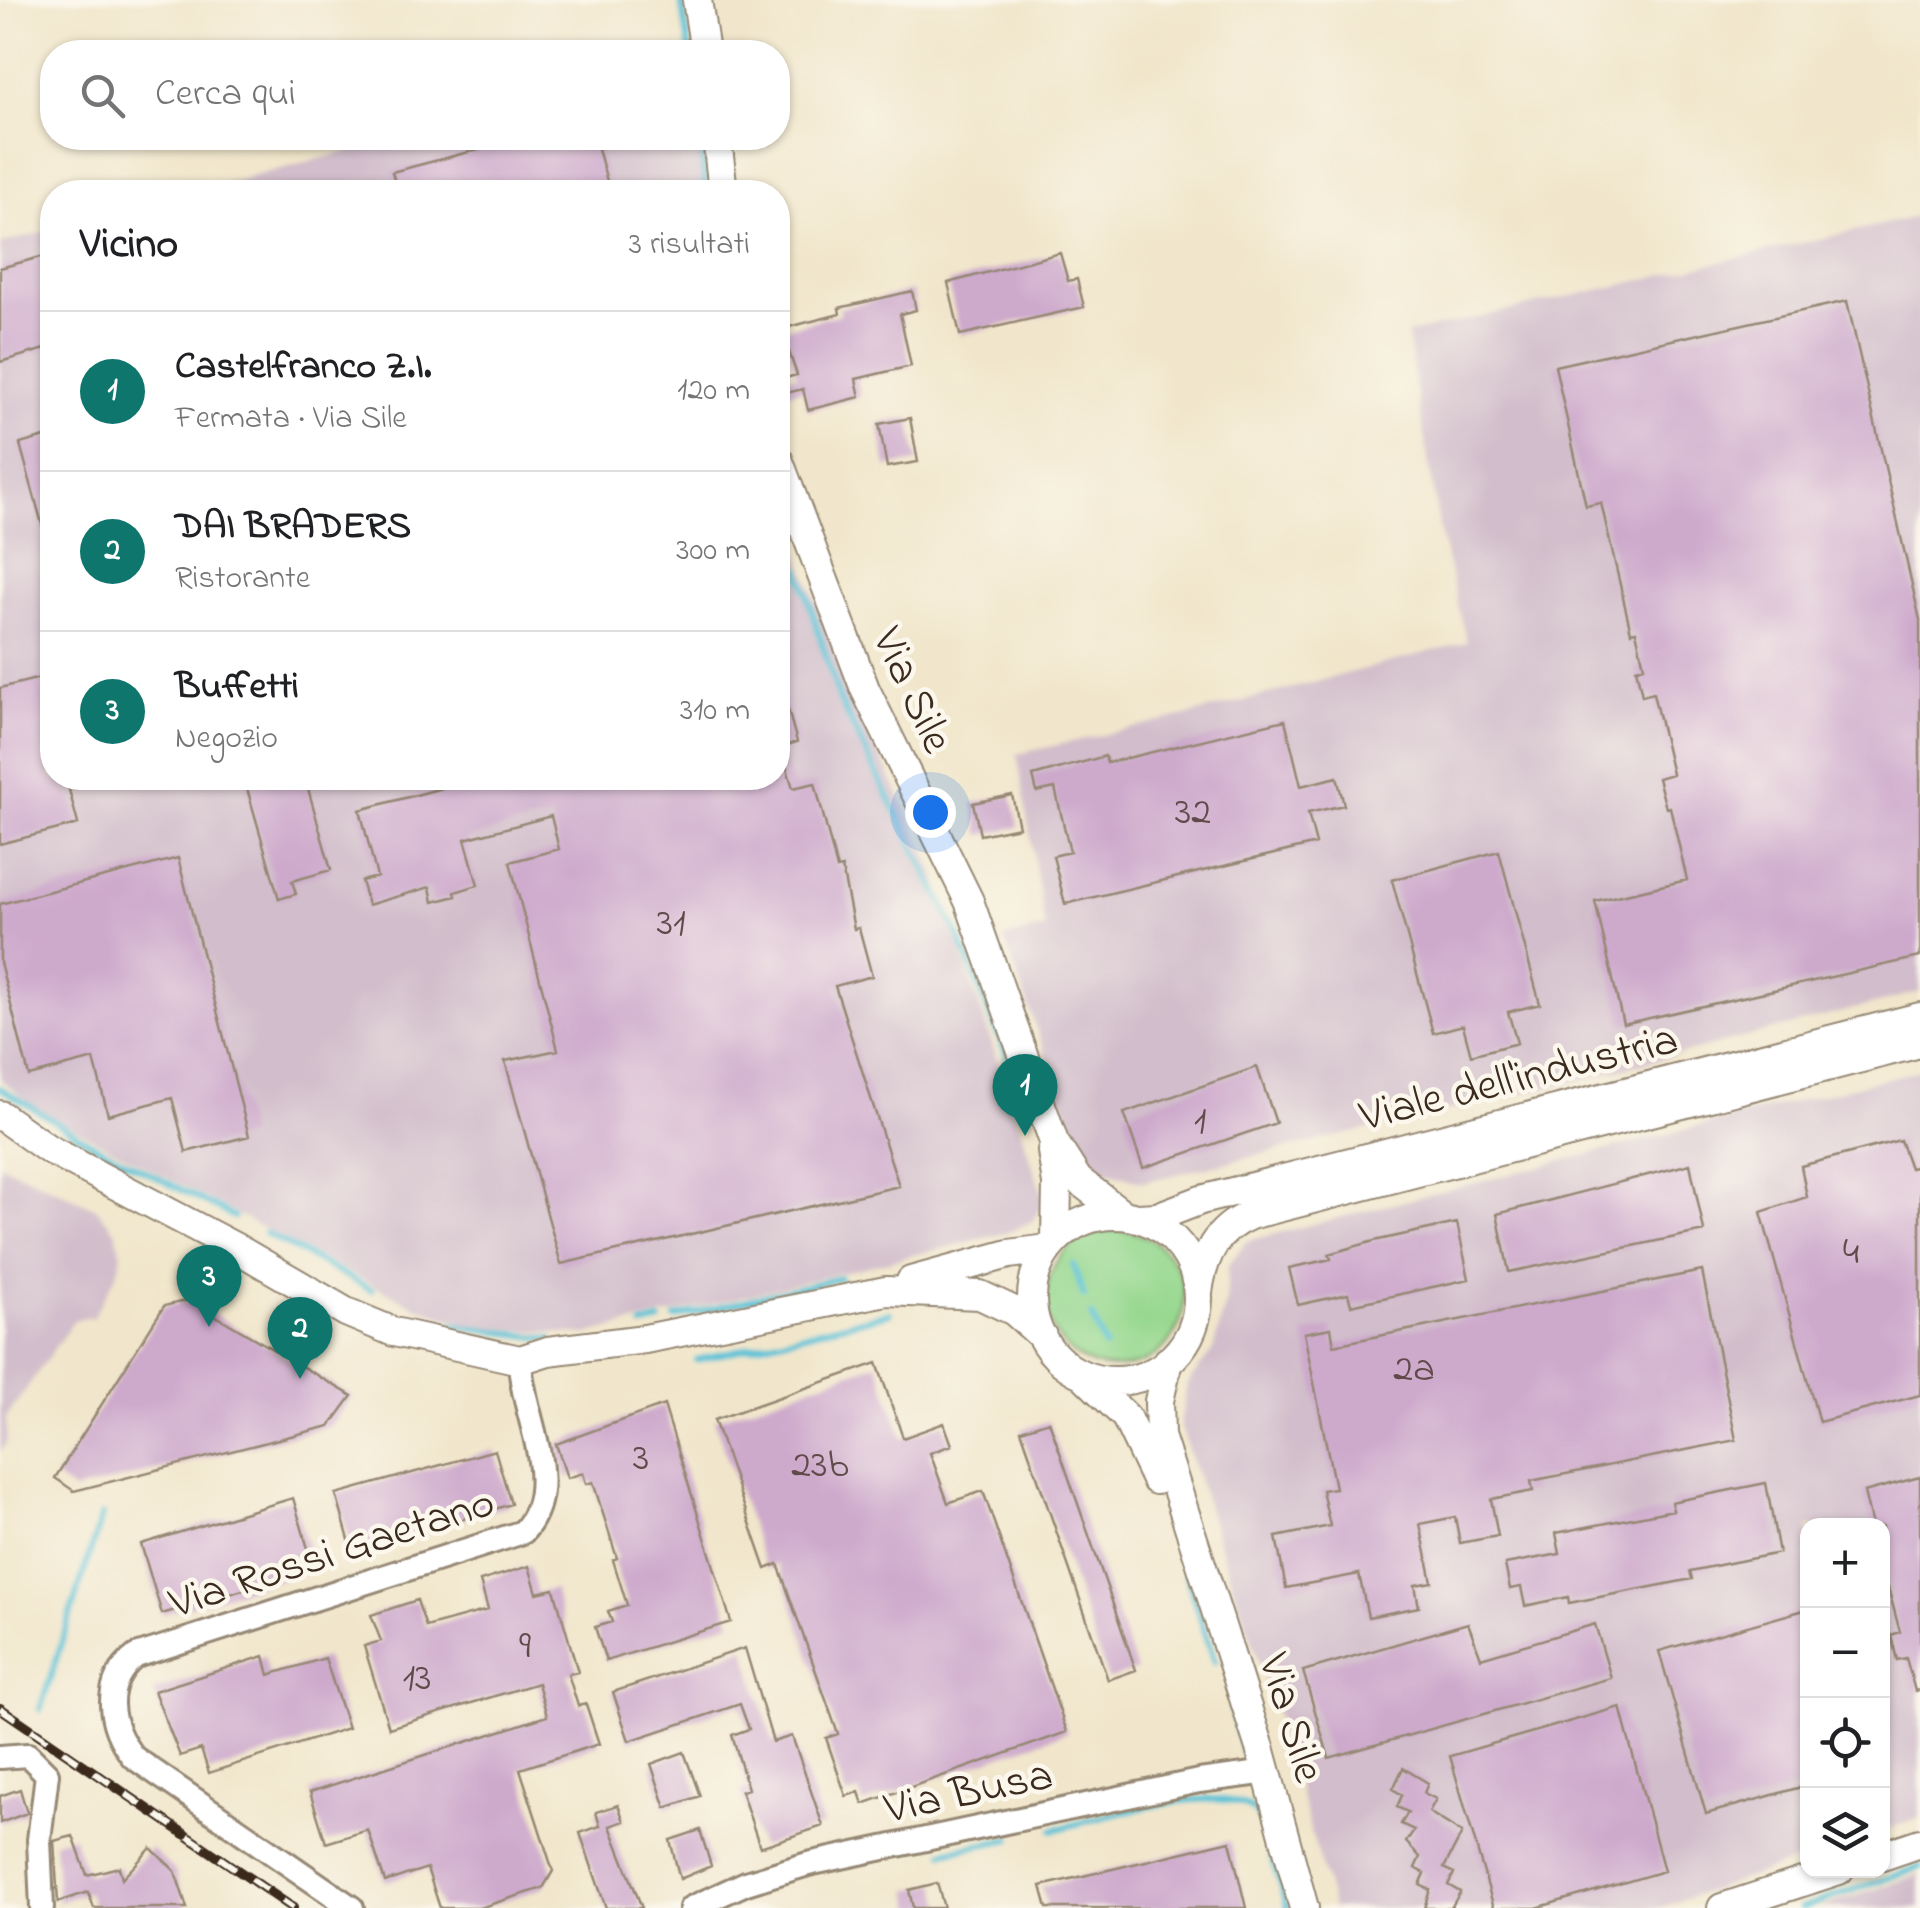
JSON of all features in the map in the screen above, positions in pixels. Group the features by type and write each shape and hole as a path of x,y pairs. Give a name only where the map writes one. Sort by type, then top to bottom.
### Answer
{"street":[{"path":"696,0 703,40"},
{"path":"719,150 722,180"},
{"name":"Via Sile","path":"790,491 865,688 969,902 1045,1120 1058,1184 1052,1244"},
{"name":"Viale dell'industria","path":"1131,1216 1157,1217 1201,1200 1920,1017"},
{"name":"Viale dell'industria","path":"1198,1292 1214,1243 1232,1223 1250,1214 1920,1043"},
{"path":"0,1115 48,1150 236,1248 346,1312 394,1332 520,1360 548,1350 645,1340 886,1291 1052,1244 1092,1218 1131,1216 1161,1228 1180,1246 1192,1268 1198,1292 1191,1330 1168,1361 1133,1379 1106,1380 1080,1373 1058,1358 1042,1336 1014,1311 980,1295 886,1291"},
{"name":"Via Sile","path":"1045,1120 1078,1180 1131,1216"},
{"path":"0,1135 48,1150"},
{"path":"1042,1336 1034,1312 1033,1285 1052,1244"},
{"name":"Via Rossi Gaetano","path":"352,1908 133,1757 118,1737 113,1689 118,1672 136,1656 523,1532 536,1518 544,1492 520,1385 520,1360"},
{"name":"Via Sile","path":"1168,1361 1158,1422 1268,1772 1304,1906"},
{"name":"Via Sile","path":"1080,1373 1108,1396 1131,1424 1168,1508 1198,1559"},
{"path":"0,1757 28,1755 47,1774 40,1840 42,1908"},
{"name":"Via Busa","path":"691,1908 746,1884 808,1864 1186,1784 1268,1772"},
{"path":"1890,1853 1920,1843"},
{"path":"1722,1908 1814,1878"}],"shaded area":[{"path":"353,150 699,150 703,180 239,180"},
{"path":"1920,216 1920,992 1587,1078 1143,1182 1100,1169 1085,1153 1071,1125 1004,938 1045,928 1017,754 1182,717 1467,642 1441,537 1407,334"},
{"path":"40,233 40,790 790,790 790,530 840,667 934,871 1044,1199 1033,1221 1009,1232 585,1335 468,1326 409,1303 35,1108 0,1079 0,244"},
{"path":"1920,1070 1920,1818 1890,1829 1890,1518 1800,1518 1800,1859 1659,1908 1333,1908 1280,1726 1180,1425 1187,1384 1213,1350 1226,1302 1228,1265 1247,1241"},
{"path":"0,1164 96,1208 115,1230 122,1254 117,1274 93,1317 74,1320 6,1418 7,1442 0,1452"},
{"path":"1920,1874 1920,1908 1819,1908"}],"green space":[{"path":"1115,1230 1141,1235 1164,1250 1179,1273 1184,1299 1179,1325 1164,1348 1141,1363 1115,1368 1089,1363 1066,1348 1051,1325 1046,1299 1051,1273 1066,1250 1089,1235"}],"building":[{"path":"477,150 598,150 607,180 394,180 392,172"},
{"path":"1060,253 1068,281 1077,279 1084,307 960,335 948,283"},
{"path":"40,257 40,350 0,362 0,268"},
{"path":"912,291 916,310 900,314 911,366 856,379 860,397 808,410 803,389 790,392 790,377 797,375 790,355 790,327 840,314 839,308"},
{"path":"1847,301 1920,620 1920,957 1623,1024 1595,901 1687,880 1670,807 1666,808 1658,778 1672,774 1653,693 1642,696 1636,668 1644,666 1636,631 1631,632 1601,503 1586,506 1555,366"},
{"path":"910,418 918,462 887,467 879,424"},
{"path":"40,438 40,517 20,444"},
{"path":"40,678 40,790 69,790 78,824 0,844 0,688"},
{"path":"790,717 797,742 790,744"},
{"path":"1285,720 1301,786 1337,777 1344,805 1308,813 1316,844 1065,904 1053,856 1070,852 1055,788 1037,792 1033,776 1105,756 1107,763"},
{"path":"790,778 793,788 815,783 837,869 842,868 854,929 859,928 872,976 835,986 899,1186 561,1264 505,1061 558,1050 510,862 559,849 551,816 465,839 478,885 455,892 456,896 433,902 430,887 368,905 361,881 377,877 360,810 435,790 790,790"},
{"path":"247,790 308,790 331,870 292,881 296,894 279,899"},
{"path":"1012,795 1019,827 980,835 973,803"},
{"path":"1499,851 1540,1004 1508,1012 1517,1043 1471,1055 1463,1025 1433,1033 1392,880"},
{"path":"178,858 249,1136 186,1152 172,1098 108,1115 94,1059 29,1076 0,962 0,904"},
{"path":"1257,1067 1276,1123 1143,1168 1124,1113"},
{"path":"1900,1140 1910,1168 1920,1166 1920,1395 1819,1422 1761,1212 1807,1197 1801,1166"},
{"path":"1690,1164 1704,1231 1509,1272 1497,1214"},
{"path":"1457,1223 1469,1279 1351,1305 1348,1294 1298,1305 1289,1268 1331,1259 1329,1254 1374,1241"},
{"path":"1702,1271 1736,1440 1531,1481 1533,1491 1491,1499 1498,1536 1460,1543 1455,1517 1420,1524 1432,1582 1415,1585 1419,1607 1368,1617 1359,1574 1286,1588 1276,1537 1330,1526 1322,1490 1335,1488 1304,1333 1331,1328 1334,1345"},
{"path":"189,1300 352,1396 330,1426 74,1491 55,1478 164,1306"},
{"path":"877,1363 903,1438 944,1423 952,1445 930,1453 948,1503 983,1491 1067,1732 863,1804 859,1792 846,1796 826,1738 838,1734 778,1564 766,1569 714,1420"},
{"path":"664,1405 731,1622 606,1661 595,1627 612,1622 608,1611 627,1605 613,1560 617,1558 593,1482 586,1484 583,1473 567,1478 556,1444"},
{"path":"1049,1421 1136,1670 1108,1680 1021,1430"},
{"path":"495,1450 511,1504 353,1554 336,1494"},
{"path":"1920,1477 1920,1690 1915,1691 1906,1658 1897,1660 1891,1635 1900,1632 1890,1595 1890,1518 1870,1518 1864,1492"},
{"path":"1766,1483 1779,1553 1690,1571 1692,1579 1569,1603 1568,1597 1525,1606 1521,1587 1510,1589 1505,1564 1560,1554 1556,1533 1673,1510 1671,1502"},
{"path":"293,1498 314,1569 162,1614 141,1544"},
{"path":"529,1566 537,1593 554,1589 578,1672 568,1674 578,1706 586,1704 599,1744 520,1769 553,1871 543,1888 479,1908 440,1908 427,1868 385,1882 368,1830 326,1843 310,1792 547,1716 538,1683 389,1728 364,1646 381,1641 371,1615 417,1600 426,1627 488,1610 480,1581"},
{"path":"1800,1611 1800,1787 1706,1814 1659,1651"},
{"path":"1468,1623 1481,1658 1595,1624 1611,1678 1329,1758 1303,1671"},
{"path":"745,1648 773,1742 792,1736 823,1826 760,1847 741,1791 748,1789 732,1735 749,1729 740,1704 629,1741 613,1692"},
{"path":"264,1656 269,1675 325,1658 348,1728 209,1773 201,1749 180,1756 154,1691"},
{"path":"1620,1707 1664,1871 1536,1908 1494,1908 1450,1756"},
{"path":"684,1752 700,1796 666,1808 651,1764"},
{"path":"1403,1768 1428,1783 1424,1793 1436,1799 1429,1812 1462,1833 1444,1868 1454,1873 1448,1885 1460,1892 1451,1908 1424,1908 1430,1890 1420,1885 1425,1873 1415,1868 1420,1857 1406,1842 1414,1830 1401,1824 1408,1812 1397,1807 1402,1795 1393,1789"},
{"path":"20,1789 27,1813 0,1823 0,1796"},
{"path":"618,1805 624,1821 610,1826 642,1908 606,1908 580,1833 600,1826 596,1812"},
{"path":"700,1830 711,1866 680,1879 670,1840"},
{"path":"73,1836 87,1875 119,1867 122,1879 151,1848 175,1871 187,1908 94,1908 88,1892 58,1902 54,1841"},
{"path":"1230,1841 1246,1908 1047,1908 1041,1886"},
{"path":"937,1883 944,1908 913,1908 909,1890"}],"waterway":[{"path":"681,0 688,40"},
{"path":"701,150 705,180"},
{"path":"799,569 839,699 958,934 1009,1062"},
{"path":"0,1088 94,1145 234,1217"},
{"path":"265,1233 372,1290"},
{"path":"1073,1265 1084,1296"},
{"path":"675,1318 840,1278"},
{"path":"697,1360 890,1313"},
{"path":"1092,1316 1105,1347"},
{"path":"642,1326 660,1321"},
{"path":"453,1325 551,1339"},
{"path":"40,1710 102,1515"},
{"path":"1186,1576 1215,1662"},
{"path":"1231,1707 1243,1753"},
{"path":"1053,1830 1132,1810 1196,1800 1224,1800 1246,1806 1260,1819 1287,1908"},
{"path":"944,1852 1011,1839"},
{"path":"1801,1908 1920,1867"}],"railway":[{"path":"0,1708 293,1908"}],"place":[{"name":"Castelfranco Z.I.","path":"1025,1136"},
{"name":"Buffetti","path":"209,1327"},
{"name":"DAI BRADERS","path":"300,1379"}]}
